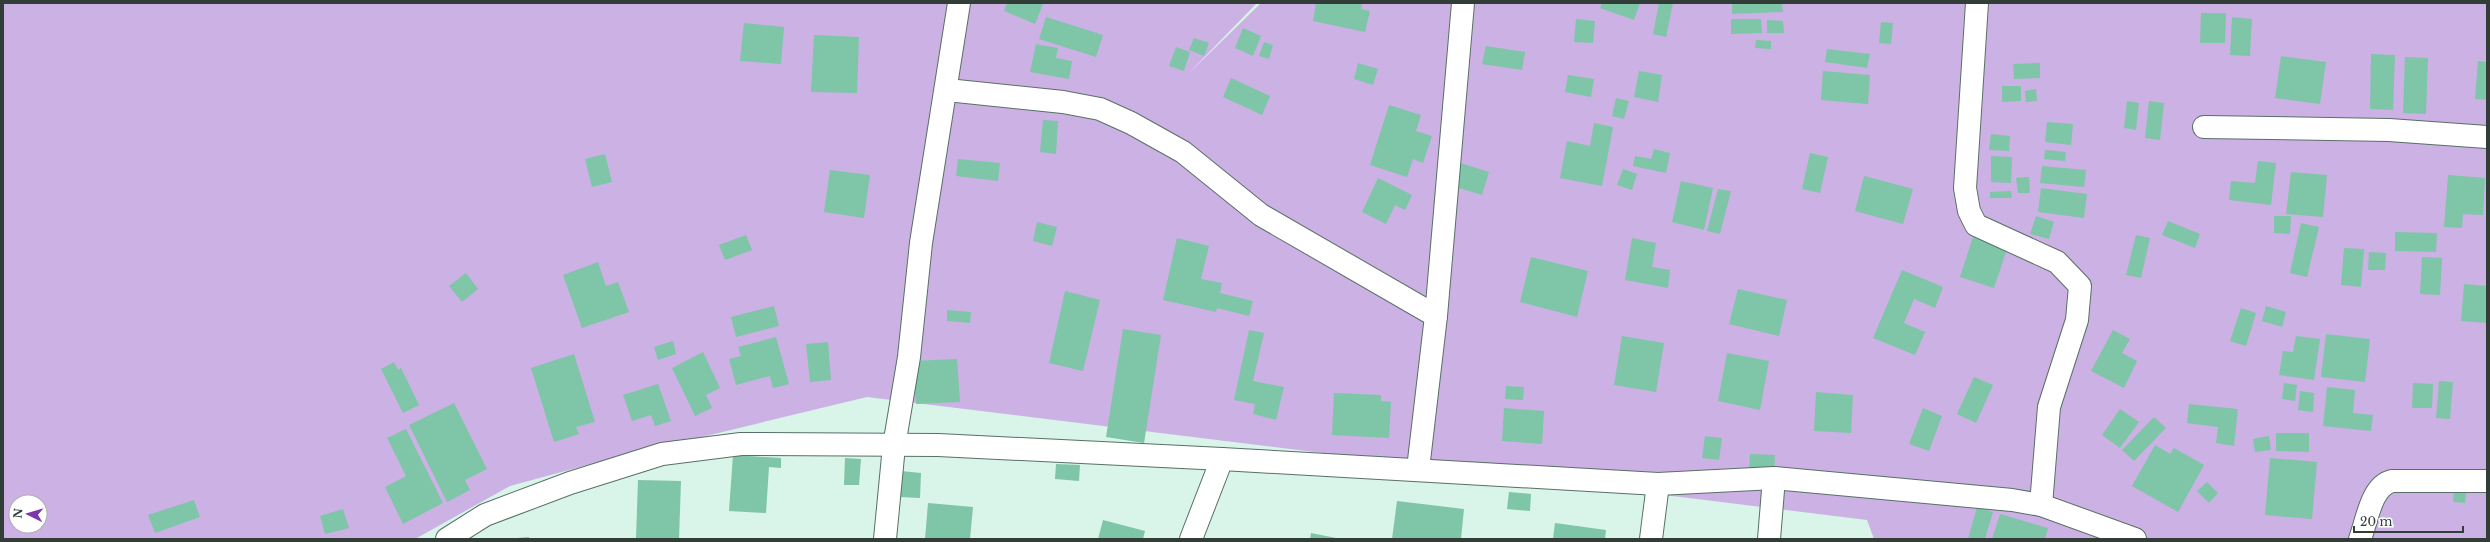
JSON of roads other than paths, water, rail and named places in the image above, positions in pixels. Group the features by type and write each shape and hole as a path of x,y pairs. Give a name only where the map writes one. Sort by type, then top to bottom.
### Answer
{"street":[{"path":"885,539 894,446 910,357 921,243 947,90 959,3"},
{"path":"1418,469 1436,316 1463,3"},
{"path":"1978,3 1965,188 1969,211 1976,225 2057,262 2080,286 2077,320 2049,407 2041,505"},
{"path":"947,90 1063,102 1100,109 1183,152 1260,215 1436,316"},
{"path":"2204,127 2389,130 2487,137"},
{"path":"454,537 485,515 555,488 662,454 741,444 946,446 1418,469 1658,484 1774,478 2012,500 2041,505 2135,539"},
{"path":"1191,539 1222,459"},
{"path":"1768,539 1774,478"},
{"path":"2360,539 2376,492 2383,483 2392,481 2487,481"},
{"path":"1651,539 1658,484"}]}
